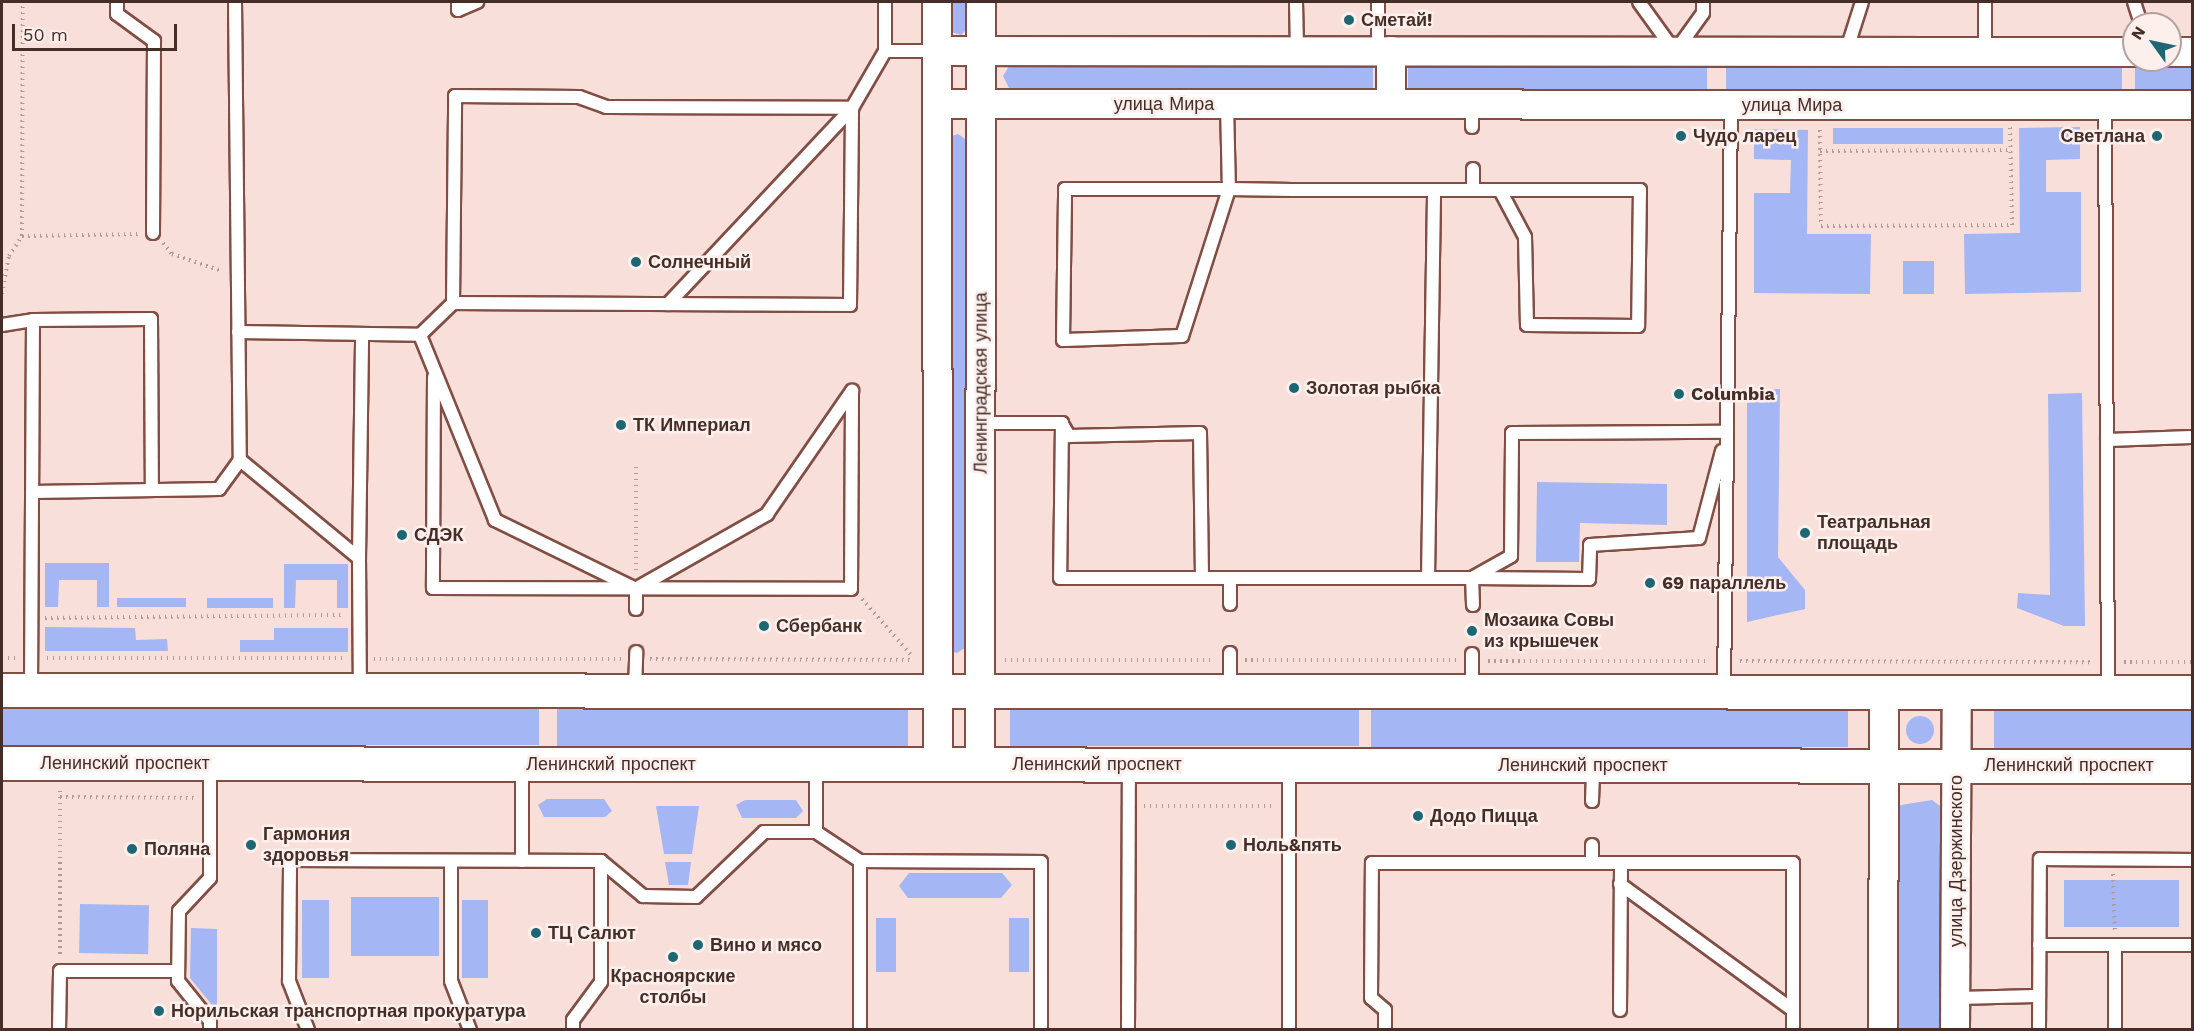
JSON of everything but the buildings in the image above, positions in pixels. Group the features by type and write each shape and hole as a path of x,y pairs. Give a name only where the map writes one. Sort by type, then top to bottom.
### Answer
{"main road":[{"path":"21,679 636,667 938,691 980,691 1230,668 1472,669 1724,676 1884,692 1957,692 2108,677 2193,692"},
{"name":"Ленинский проспект","path":"2,763 2193,766"}],"street":[{"path":"937,2 938,764"},
{"name":"Ленинградская улица","path":"980,764 981,2"},
{"path":"937,51 2122,52"},
{"path":"1384,51 1392,104"},
{"name":"улица Мира","path":"937,104 1392,104 1472,116 1731,105 2193,105"},
{"path":"1883,1029 1884,692"},
{"name":"улица Дзержинского","path":"1955,1029 1957,692"}],"lane":[{"path":"117,2 117,14 154,41 153,233"},
{"path":"32,492 219,489 240,460 235,2"},
{"path":"458,2 458,10 477,2"},
{"path":"668,304 852,108 885,51 885,2"},
{"path":"1296,2 1297,51"},
{"path":"1378,2 1384,51"},
{"path":"1640,2 1676,52 1703,13 1703,2"},
{"path":"1846,52 1862,2"},
{"path":"1985,2 1985,52"},
{"path":"2192,52 2193,47"},
{"path":"885,51 937,51"},
{"path":"453,303 455,96 579,96 606,107 852,108"},
{"path":"1227,104 1229,189 1182,336 1063,340 1065,189 1229,189 1434,190 1473,190 1500,190 1640,190 1638,326 1527,325 1525,237 1500,190"},
{"path":"1724,676 1731,105"},
{"path":"2106,105 2108,677"},
{"path":"238,333 420,335 453,303 850,305 852,108"},
{"path":"1473,169 1473,190"},
{"path":"1428,578 1434,190"},
{"path":"21,679 31,618 33,320"},
{"path":"2,325 33,320 151,320 152,490"},
{"path":"360,674 362,334"},
{"path":"420,335 434,377 495,520 636,589"},
{"path":"434,377 433,588 636,589 851,589 852,392 767,514 636,589"},
{"path":"981,423 1062,423"},
{"path":"1062,423 1069,436 1200,433 1202,578"},
{"path":"1062,423 1060,578 1589,579 1590,545 1699,538 1727,432"},
{"path":"1472,578 1511,556 1512,433 1727,432"},
{"path":"2107,440 2193,437"},
{"path":"240,460 359,558"},
{"path":"1230,578 1230,604"},
{"path":"1472,578 1473,605"},
{"path":"636,589 636,609"},
{"path":"210,763 210,878 179,911 178,971 178,981 210,1021 210,1029"},
{"path":"522,764 522,861"},
{"path":"816,764 816,832"},
{"path":"1128,1029 1129,764"},
{"path":"1289,764 1289,1029"},
{"path":"1592,801 1593,765"},
{"path":"308,1029 289,981 290,860 601,861 643,896 696,897 764,832 816,832 860,861 1041,861 1041,1029"},
{"path":"1592,845 1592,863"},
{"path":"2039,1029 2040,859 2193,860"},
{"path":"451,861 451,981 470,1029"},
{"path":"573,1029 573,1020 601,982 601,861"},
{"path":"860,861 860,1029"},
{"path":"1384,1029 1385,1010 1371,998 1372,863 1793,863 1793,1029"},
{"path":"1620,1010 1621,863"},
{"path":"1620,884 1793,1010"},
{"path":"2039,945 2193,945"},
{"path":"2115,945 2115,1029"},
{"path":"59,1029 60,971 178,971"},
{"path":"1955,998 2039,996"}],"path":[{"path":"2,294 9,256 22,236 23,2"},
{"path":"1820,123 1821,226 2012,225 2010,119"},
{"path":"1820,151 2011,150"},
{"path":"22,236 153,233"},
{"path":"172,254 227,273"},
{"path":"636,466 636,589"},
{"path":"31,618 360,615"},
{"path":"2,658 21,679 360,674 916,660"},
{"path":"994,660 1230,668 1472,669 1724,676 2108,677 2193,662"},
{"path":"60,763 60,971"},
{"path":"60,797 210,798"},
{"path":"1129,806 1289,806"},
{"path":"2112,859 2115,945"}],"shaded area":[{"path":"946,2 970,2 968,28 961,35 948,31"},
{"path":"1373,62 1373,93 1010,90 1003,76 1011,63"},
{"path":"1408,62 1707,62 1707,93 1408,93"},
{"path":"1726,63 2122,63 2122,94 1726,94"},
{"path":"2182,64 2192,64 2192,95 2135,95 2135,72 2182,72"},
{"path":"2080,127 2080,159 2046,160 2046,192 2081,192 2081,292 1965,294 1964,234 2020,233 2019,128"},
{"path":"1833,128 2003,128 2003,144 1833,144"},
{"path":"1754,129 1808,130 1807,234 1871,234 1870,294 1754,293 1754,193 1790,193 1791,160 1754,159"},
{"path":"958,134 968,141 968,646 957,653 952,652 949,137"},
{"path":"1903,261 1934,261 1934,294 1903,294"},
{"path":"1780,389 1778,557 1805,590 1805,609 1747,622 1747,390"},
{"path":"2082,393 2085,626 2064,626 2017,608 2018,593 2050,595 2048,394"},
{"path":"1537,482 1667,484 1667,525 1580,523 1579,562 1536,562"},
{"path":"45,563 109,563 109,607 97,607 97,580 59,580 58,607 45,607"},
{"path":"284,564 348,564 348,608 337,608 337,580 296,580 295,608 284,608"},
{"path":"117,598 186,598 186,607 117,607"},
{"path":"207,598 273,598 273,608 207,608"},
{"path":"45,627 135,628 136,640 167,639 168,651 45,651"},
{"path":"274,628 348,628 348,652 240,652 240,640 274,640"},
{"path":"2,707 539,707 539,745 2,745"},
{"path":"557,707 908,707 908,746 557,746"},
{"path":"1010,708 1359,708 1359,746 1010,746"},
{"path":"1371,708 1848,708 1848,747 1371,747"},
{"path":"1994,709 2192,709 2192,748 1994,748"},
{"path":"1920,716 1930,720 1934,730 1930,740 1920,744 1910,740 1906,730 1910,720"},
{"path":"547,799 604,799 612,811 605,817 544,817 538,805"},
{"path":"745,800 796,800 803,811 796,818 742,818 736,805"},
{"path":"1932,800 1944,809 1944,1029 1893,1030 1895,806"},
{"path":"656,806 699,806 692,854 664,854"},
{"path":"665,862 691,862 688,885 669,885"},
{"path":"909,873 1002,873 1012,885 1001,898 908,898 899,886"},
{"path":"2064,880 2179,880 2179,927 2064,927"},
{"path":"351,897 439,897 439,956 351,956"},
{"path":"302,900 329,900 329,978 302,978"},
{"path":"462,900 488,900 488,978 462,978"},
{"path":"80,904 149,905 148,954 79,953"},
{"path":"876,918 896,918 896,972 876,972"},
{"path":"1009,918 1029,918 1029,972 1009,972"},
{"path":"191,928 217,929 217,1011 190,978"}],"place":[{"name":"Сметай!","path":"1349,20"},
{"name":"Чудо ларец","path":"1681,136"},
{"name":"Светлана","path":"2157,136"},
{"name":"Солнечный","path":"636,262"},
{"name":"Золотая рыбка","path":"1294,388"},
{"name":"Columbia","path":"1679,394"},
{"name":"ТК Империал","path":"621,425"},
{"name":"Театральная площадь","path":"1805,533"},
{"name":"СДЭК","path":"402,535"},
{"name":"69 параллель","path":"1650,583"},
{"name":"Сбербанк","path":"764,626"},
{"name":"Мозаика Совы из крышечек","path":"1472,631"},
{"name":"Додо Пицца","path":"1418,816"},
{"name":"Гармония здоровья","path":"251,845"},
{"name":"Ноль&пять","path":"1231,845"},
{"name":"Поляна","path":"132,849"},
{"name":"ТЦ Салют","path":"536,933"},
{"name":"Вино и мясо","path":"698,945"},
{"name":"Красноярские столбы","path":"673,957"},
{"name":"Норильская транспортная прокуратура","path":"159,1011"}]}
